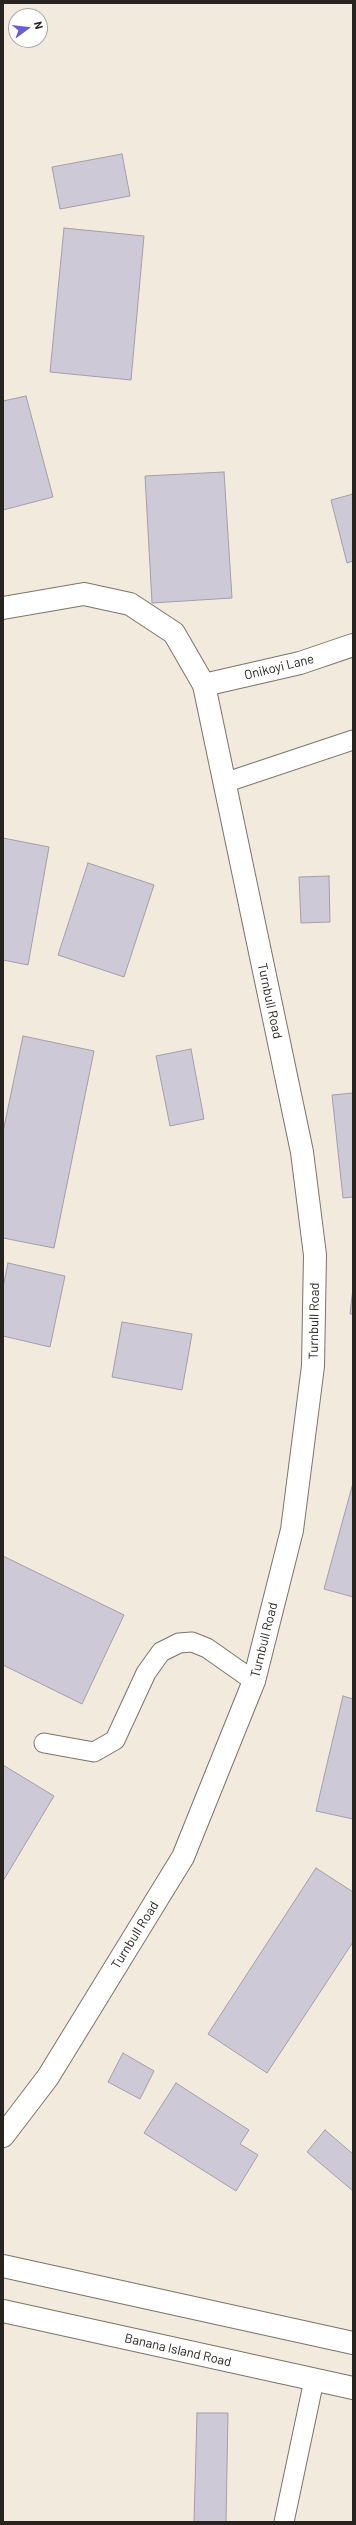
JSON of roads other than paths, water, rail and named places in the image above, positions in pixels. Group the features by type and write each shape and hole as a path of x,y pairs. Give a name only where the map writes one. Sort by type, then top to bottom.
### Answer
{"street":[{"name":"Turnbull Road","path":"3,608 84,594 130,604 174,633 204,685 302,1152 315,1255 313,1366 292,1530 254,1680 183,1857 48,2077 3,2136"},
{"name":"Onikoyi Lane","path":"204,685 300,663 353,645"},
{"path":"3,2266 353,2343"},
{"name":"Banana Island Road","path":"3,2311 353,2388"}],"lane":[{"path":"224,783 353,740"},
{"path":"44,1743 94,1752 115,1740 146,1673 161,1652 179,1643 192,1642 207,1648 254,1680"},
{"path":"284,2522 314,2380"}]}
